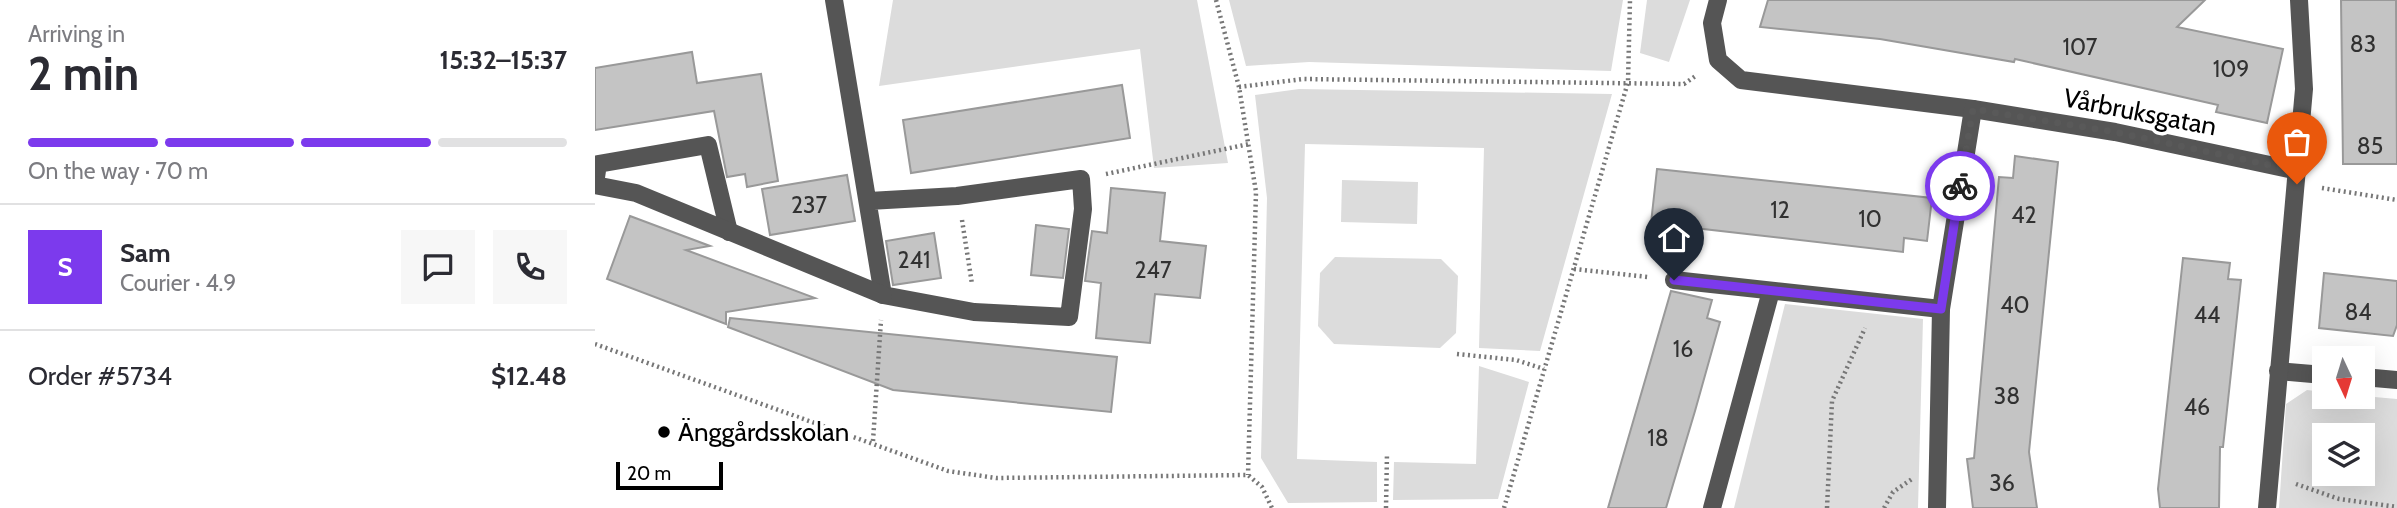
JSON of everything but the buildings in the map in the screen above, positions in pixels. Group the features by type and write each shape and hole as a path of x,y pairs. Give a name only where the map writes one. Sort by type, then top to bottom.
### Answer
{"street":[{"path":"834,0 883,295"},
{"path":"1718,0 1712,23 1718,60"},
{"path":"2267,508 2304,89 2299,0"},
{"name":"Vårbruksgatan","path":"1718,60 1741,80 1973,109 2115,132 2297,177"},
{"path":"1937,508 1941,309 1973,109"},
{"path":"729,232 708,145 598,164 595,184 636,193 729,232 883,295 974,313 1069,317 1083,209 1081,179 957,197 869,201"},
{"path":"1674,280 1941,309"},
{"path":"1712,508 1772,291"},
{"path":"2278,372 2312,374"},
{"path":"2375,378 2397,380"}],"path":[{"path":"1216,0 1239,87 1256,192 1248,475"},
{"path":"1504,508 1628,82 1630,0"},
{"path":"1239,87 1303,79 1684,84 1718,60"},
{"path":"1081,179 1249,144"},
{"path":"2297,177 2397,200"},
{"path":"957,197 970,254 974,313"},
{"path":"1574,269 1674,280"},
{"path":"873,442 883,295"},
{"path":"1827,508 1832,401 1877,302"},
{"path":"595,344 948,471 996,478 1248,475 1262,487 1272,508"},
{"path":"1457,354 1516,360 1544,369"},
{"path":"1386,508 1387,453"},
{"path":"2269,481 2299,484 2339,499 2397,507"}],"shaded area":[{"path":"893,0 1197,0 1228,163 1154,168 1140,49 879,86"},
{"path":"1229,0 1623,0 1611,71 1309,62 1246,66"},
{"path":"1647,0 1690,0 1669,62 1640,53"},
{"path":"1299,89 1612,94 1540,351 1479,348 1484,148 1305,144 1297,459 1377,462 1377,502 1288,503 1261,458 1267,198 1255,95"},
{"path":"1342,180 1418,182 1417,224 1341,222"},
{"path":"1335,257 1441,259 1458,276 1456,333 1440,348 1334,344 1318,326 1320,273"},
{"path":"1785,304 1923,319 1918,508 1734,508"},
{"path":"1479,366 1529,382 1498,499 1393,500 1394,462 1476,464"},
{"path":"2307,390 2312,391 2312,410 2375,410 2375,397 2397,399 2397,508 2279,508 2286,404"}],"way so far":[{"path":"1960,186 1973,109 2115,132 2298,171 2297,184"}],"place":[{"name":"Änggårdsskolan","path":"664,432"}],"route":[{"path":"1674,280 1941,309 1960,186"}]}
